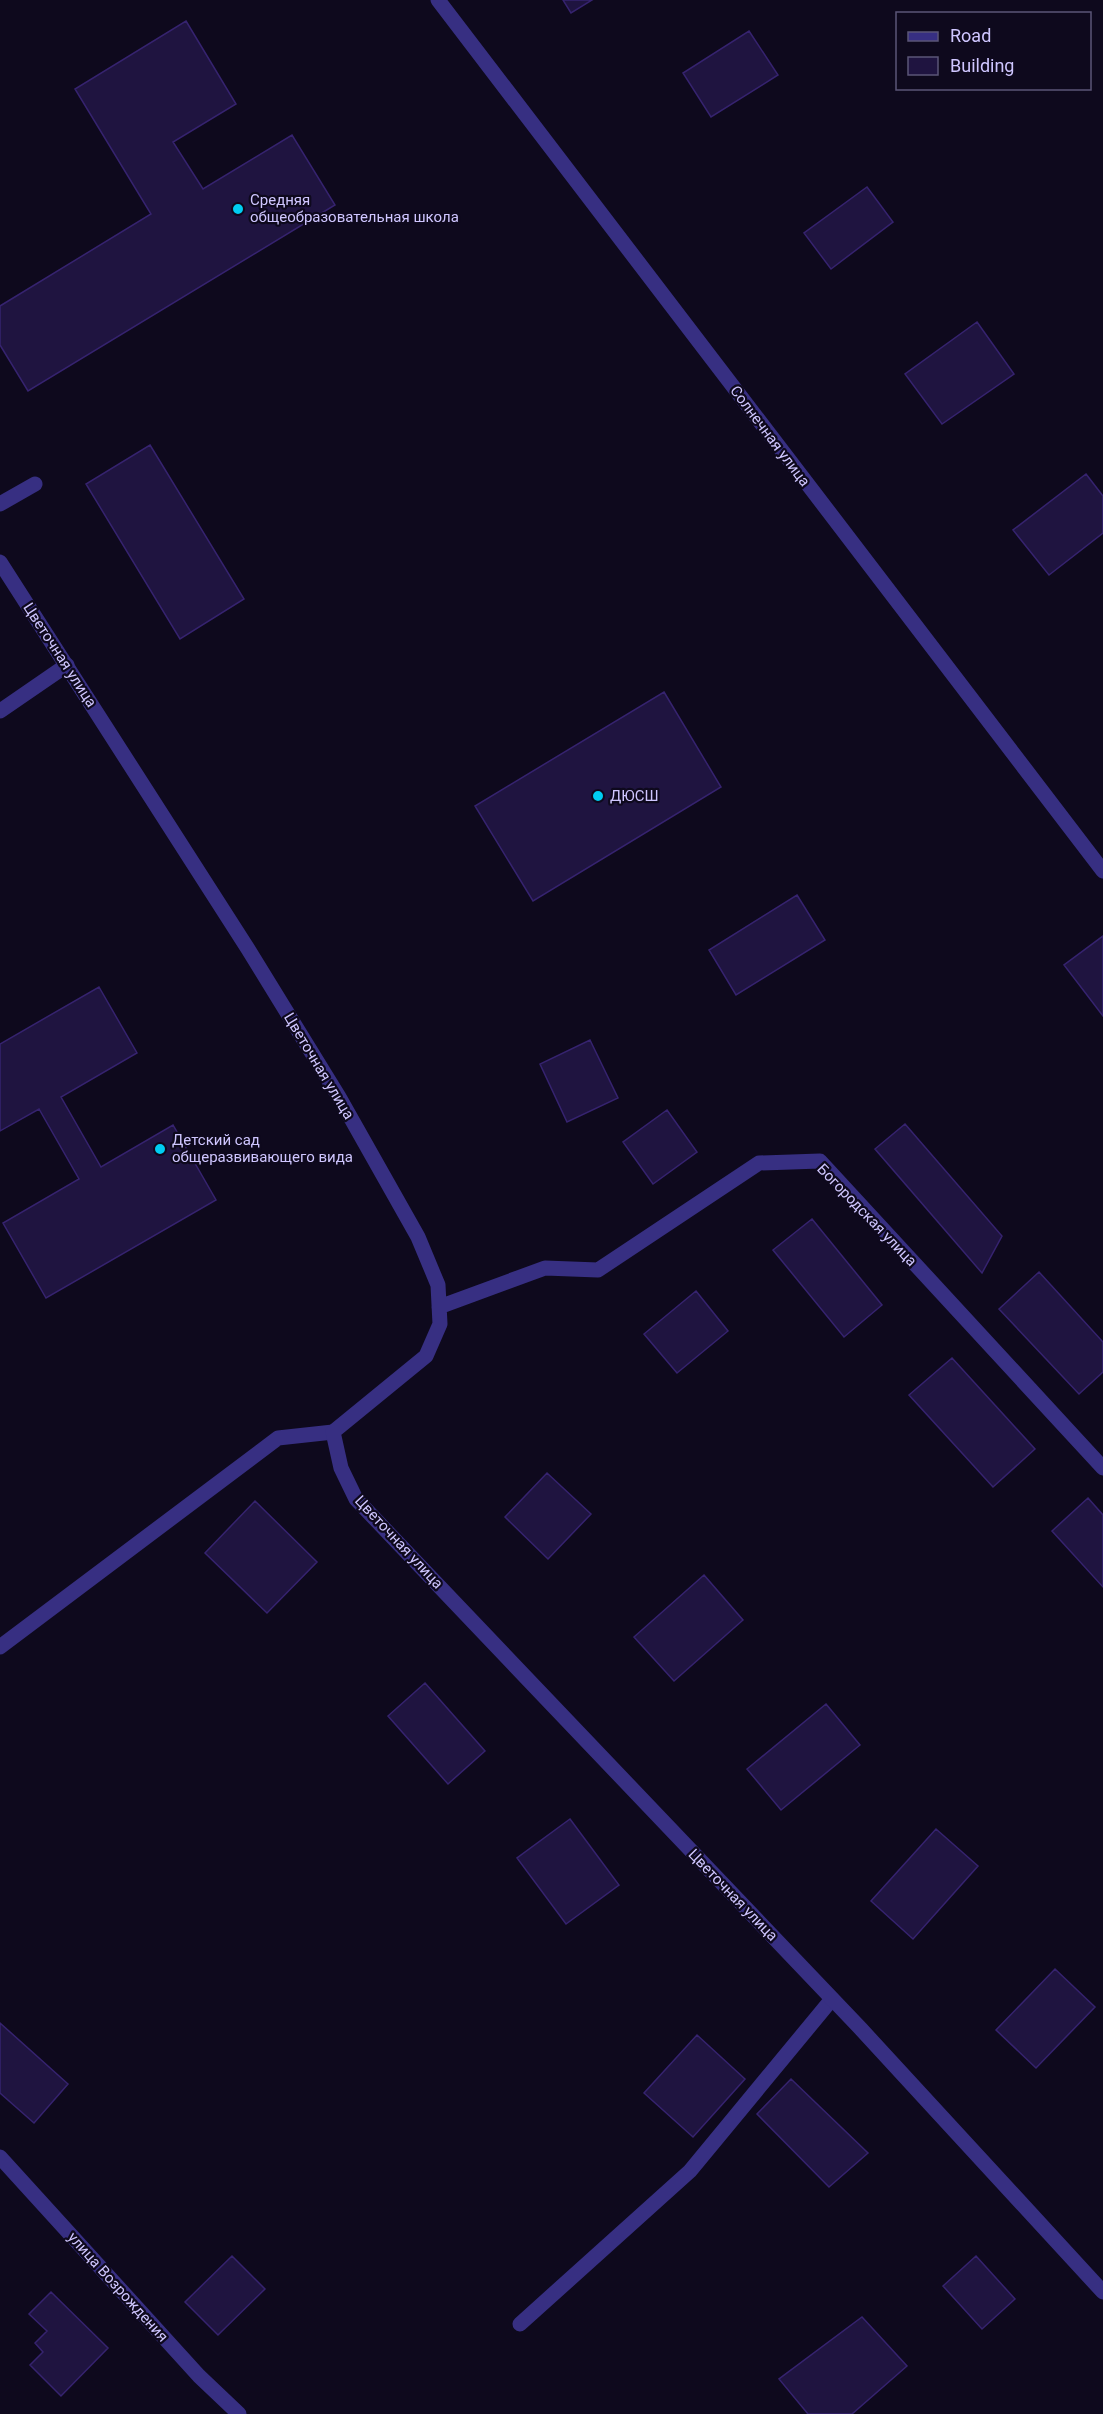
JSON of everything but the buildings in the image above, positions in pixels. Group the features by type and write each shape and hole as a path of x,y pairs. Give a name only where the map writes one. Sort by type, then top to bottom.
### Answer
{"street":[{"name":"Солнечная улица","path":"438,0 1103,872"},
{"path":"0,504 34,484"},
{"name":"Цветочная улица","path":"0,562 248,948 339,1097 418,1237 438,1285 440,1324 426,1356 333,1432 341,1468 356,1499 832,1999 1103,2292"},
{"path":"0,711 67,665"},
{"name":"Богородская улица","path":"439,1307 545,1268 598,1270 759,1163 820,1161 1103,1468"},
{"path":"0,1647 278,1438 333,1432"},
{"path":"520,2324 690,2171 832,1999"},
{"name":"улица Возрождения","path":"0,2157 191,2367 239,2414"}],"place":[{"name":"Средняя общеобразовательная школа","path":"238,209"},
{"name":"ДЮСШ","path":"598,796"},
{"name":"Детский сад общеразвивающего вида","path":"160,1149"}]}
